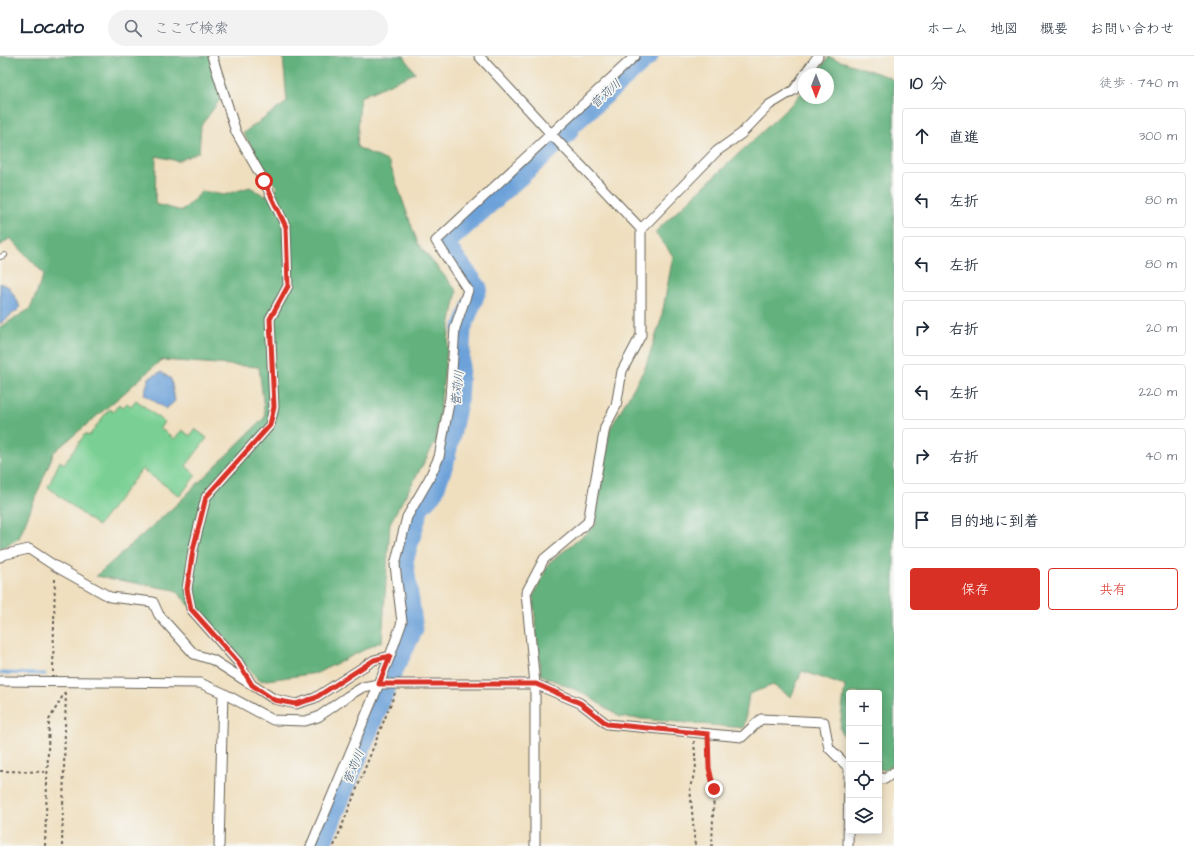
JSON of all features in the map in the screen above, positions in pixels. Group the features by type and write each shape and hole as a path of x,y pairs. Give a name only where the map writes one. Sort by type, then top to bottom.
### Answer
{"street":[{"path":"212,56 236,132 264,181 286,227 288,286 270,319 274,407 270,425 206,497 193,550 187,589 191,609 238,662 252,685"},
{"path":"479,56 641,229 641,335 622,371 616,406 605,427 588,522 544,559 526,593 536,684 535,846"},
{"path":"311,846 379,684 402,622 395,565 407,517 429,479 439,457 450,398 455,328 468,290 436,242 636,56"},
{"path":"810,68 818,56"},
{"path":"641,229 717,151 740,134 769,105 794,90 798,85"},
{"path":"0,557 2,555 29,549 55,566 110,597 153,602 159,616 194,654 213,660 274,700 296,704 315,698 374,660 390,656"},
{"path":"0,680 53,681 66,686 200,683 223,693 273,720 305,721 318,717 363,687 379,684 536,684 580,703 607,724 742,737 762,719 824,722 829,748 846,765"},
{"path":"219,846 223,693"},
{"path":"882,778 885,779 894,772"},
{"path":"848,846 849,798"}],"path":[{"path":"53,681 55,566"},
{"path":"334,846 399,684"},
{"path":"45,846 49,720 66,686"},
{"path":"62,846 66,686"},
{"path":"693,732 696,769 690,787 695,846"},
{"path":"708,734 709,768 714,789 712,846"},
{"path":"0,771 48,772"}],"green space":[{"path":"0,56 216,56 227,90 201,126 199,152 178,161 156,156 155,204 182,211 202,191 224,195 250,187 265,196 277,188 243,133 287,102 283,56 404,56 415,73 360,97 357,147 389,162 418,244 457,291 450,326 436,441 390,523 382,641 317,673 260,681 175,590 96,576 177,504 265,417 259,367 161,360 54,452 19,538 0,549 0,327 30,309 44,274 10,238 0,246"},
{"path":"829,57 889,77 894,81 894,763 885,770 882,770 882,690 846,690 846,740 840,729 845,686 802,671 791,697 773,685 749,694 744,728 620,717 583,693 541,675 533,597 549,563 595,526 610,429 645,368 661,320 673,256 655,232 798,97 798,104 834,104 834,68 821,68"},
{"path":"136,400 164,422 160,428 174,439 182,430 190,436 195,429 207,438 186,466 196,475 180,496 142,469 98,526 48,487 60,461 64,464 85,434 89,436 109,409 113,412 119,404 123,407 127,403 131,406"}],"water":[{"path":"0,283 9,287 20,308 0,324"},
{"path":"161,372 171,379 175,401 166,409 144,394 149,378"}],"waterway":[{"name":"菅苅川","path":"566,135 573,124 649,56"},
{"name":"菅苅川","path":"392,674 414,629 404,561 420,507 434,492 445,462 458,403 462,329 478,288 445,244 553,147"},
{"path":"0,673 45,674"},
{"name":"菅苅川","path":"321,846 387,687"}],"route":[{"path":"264,181 286,227 288,286 270,319 274,407 270,425 206,497 193,550 187,589 191,609 238,662 252,685 274,700 296,704 315,698 341,683 374,660 390,656 379,684 536,684 580,703 607,724 708,734 709,768 714,789"}]}
